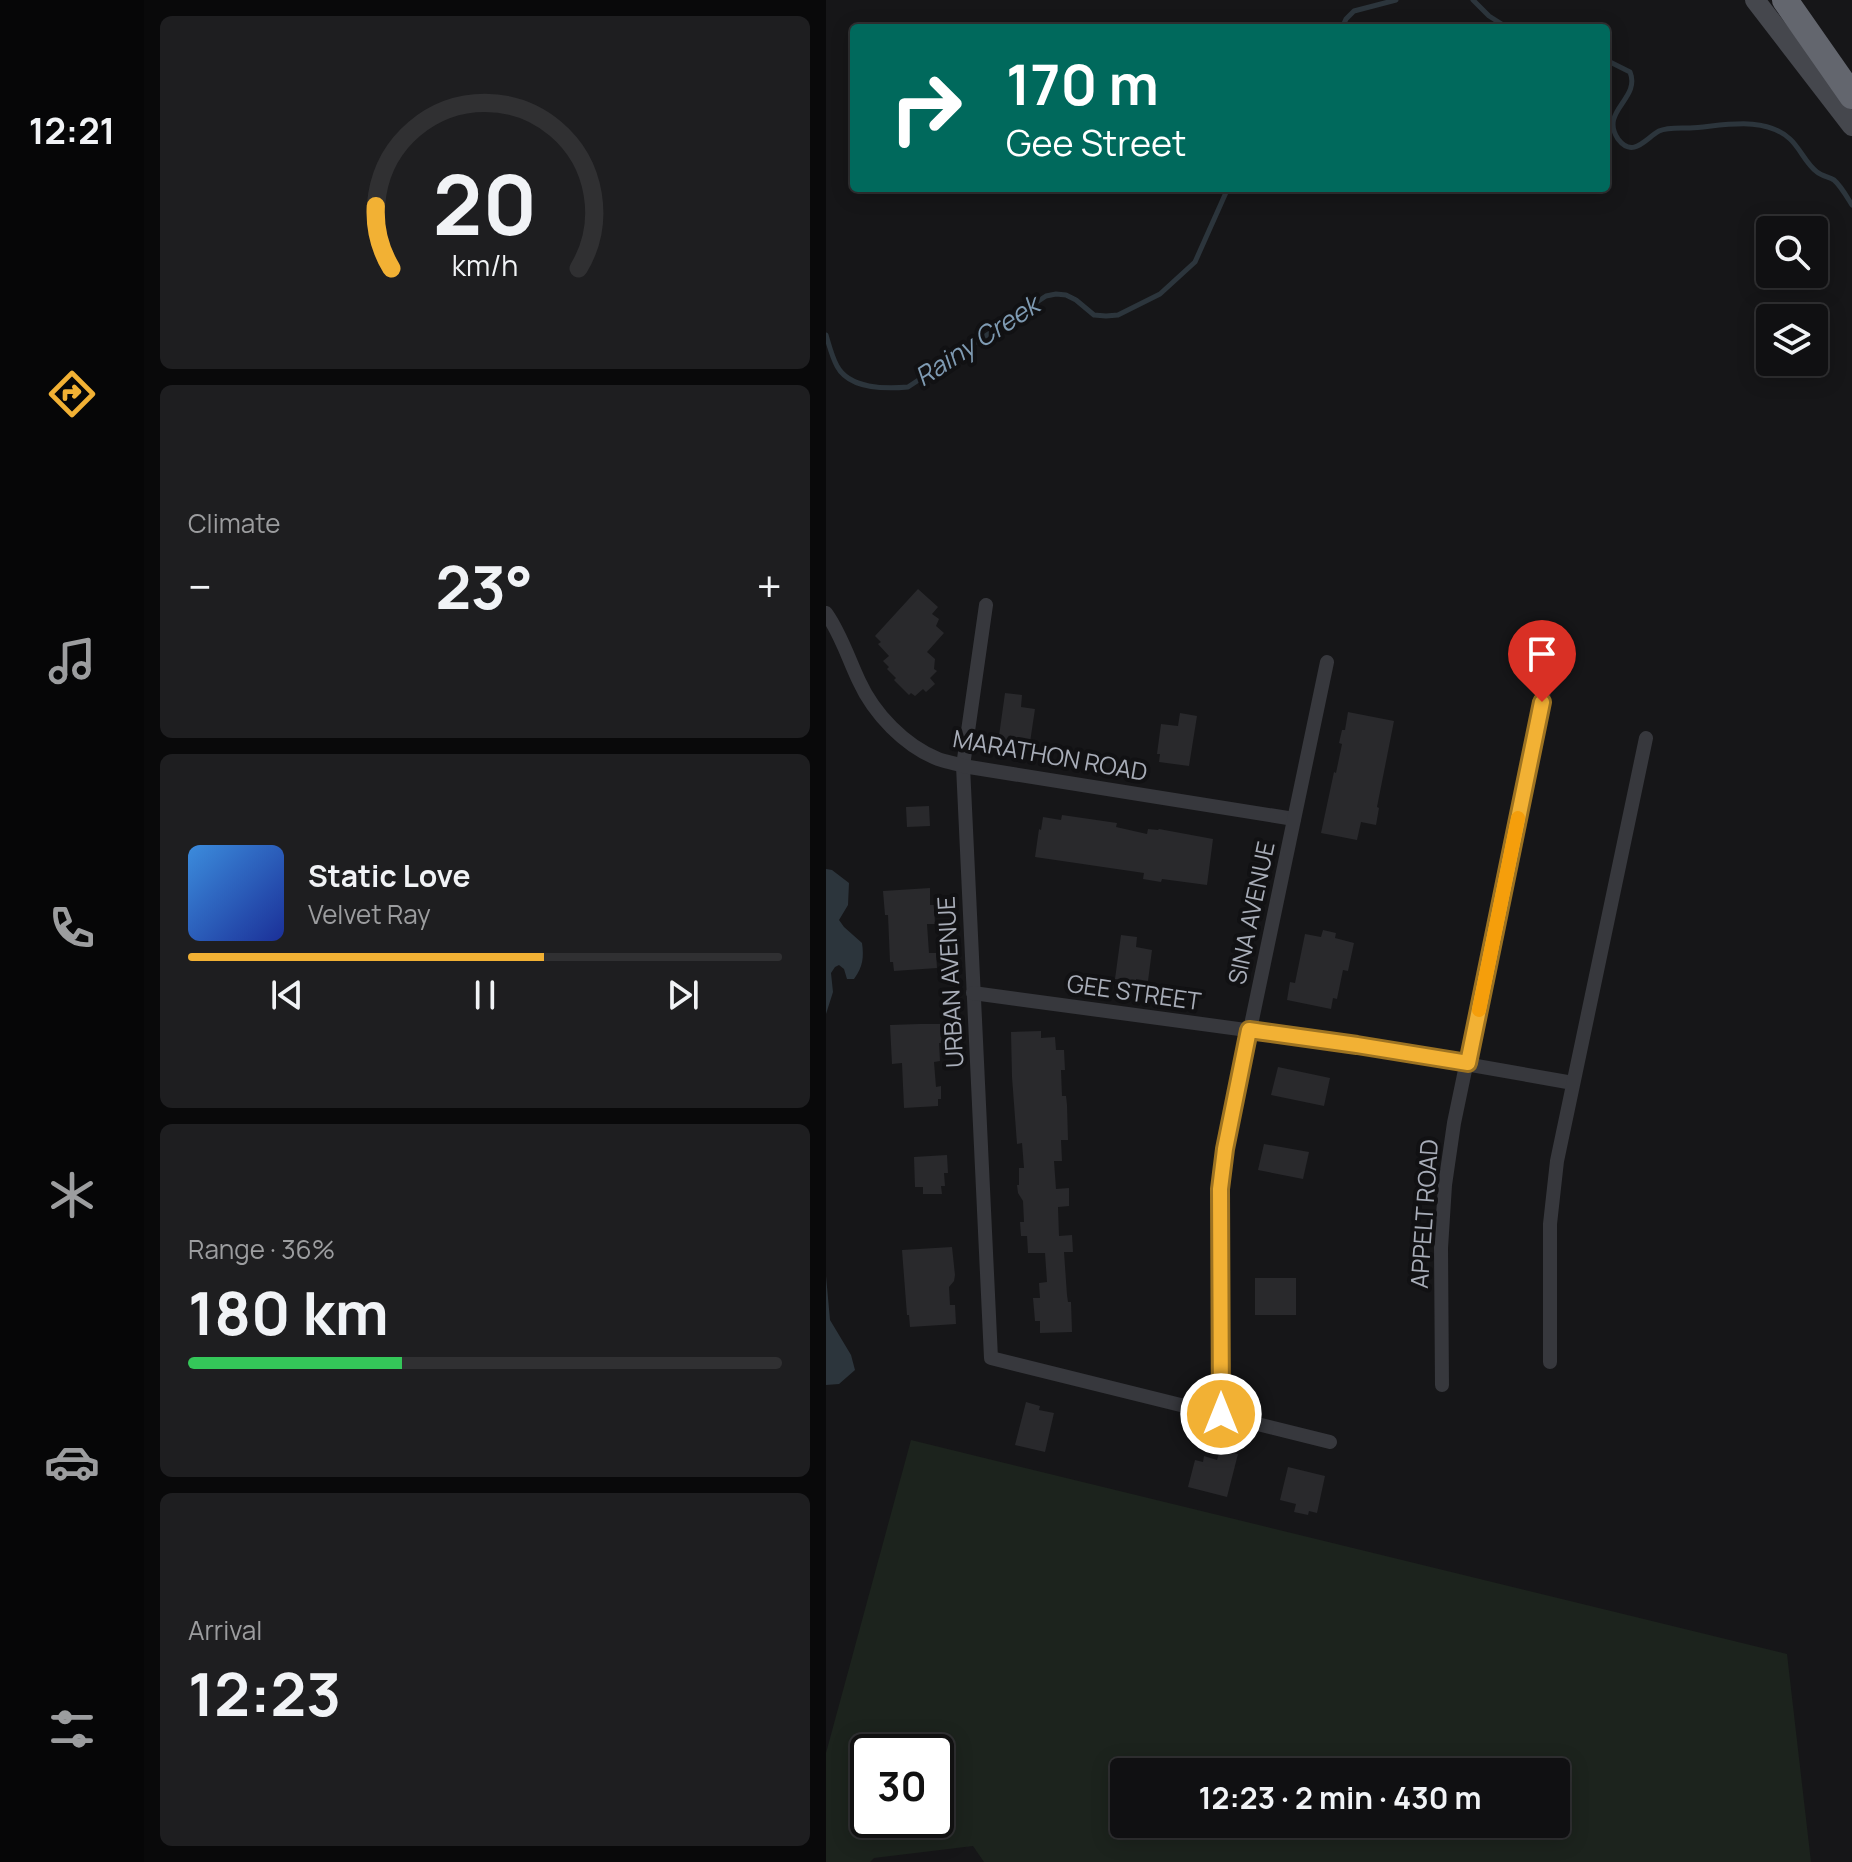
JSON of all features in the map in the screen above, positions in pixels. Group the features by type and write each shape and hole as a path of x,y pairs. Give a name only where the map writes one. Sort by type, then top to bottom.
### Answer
{"highway":[{"path":"1785,0 1852,96"}],"main road":[{"path":"1755,0 1852,126"}],"street":[{"name":"URBAN AVENUE","path":"986,605 963,766 991,1358 1221,1414"},
{"name":"MARATHON ROAD","path":"826,613 836,627 861,685 880,715 907,741 938,759 963,766 1294,819"},
{"name":"SINA AVENUE","path":"1221,1414 1220,1189 1225,1149 1327,662"},
{"name":"APPELT ROAD","path":"1442,1385 1441,1248 1445,1185 1454,1123 1548,672"},
{"path":"1550,1362 1550,1224 1557,1161 1646,738"},
{"name":"GEE STREET","path":"973,993 1357,1045 1573,1083"},
{"path":"1221,1414 1330,1442"}],"shaded area":[{"path":"826,869 849,883 848,905 839,920 862,943 863,953 854,979 847,979 839,965 831,973 833,992 826,1014"},
{"path":"826,1276 830,1320 851,1355 855,1370 839,1384 826,1385"},
{"path":"911,1440 1787,1654 1811,1862 984,1862 973,1846 874,1858 870,1862 826,1862 826,1753"}],"building":[{"path":"918,589 938,607 932,614 939,619 936,626 944,633 927,652 935,659 934,669 937,671 930,678 935,684 915,696 909,695 894,680 896,678 883,661 889,656 875,636"},
{"path":"1005,693 1022,695 1021,707 1035,709 1029,749 998,743"},
{"path":"1348,712 1394,721 1376,825 1361,822 1357,840 1321,833"},
{"path":"1180,713 1197,716 1189,766 1159,762 1160,754 1157,754 1161,724 1178,726"},
{"path":"929,806 930,826 907,827 906,807"},
{"path":"1062,815 1117,823 1116,827 1147,834 1148,829 1159,829 1213,839 1207,885 1162,879 1161,882 1143,879 1144,873 1035,857 1043,817 1061,820"},
{"path":"930,888 935,924 927,924 929,953 936,953 937,968 894,971 893,962 890,962 888,915 885,915 883,891"},
{"path":"1323,930 1336,933 1335,938 1354,943 1348,971 1343,970 1337,999 1333,998 1331,1009 1287,1000 1290,982 1295,983 1305,934 1321,937"},
{"path":"1121,935 1137,937 1136,947 1152,950 1148,981 1115,979"},
{"path":"940,1024 940,1061 934,1062 936,1087 941,1086 938,1106 904,1108 902,1063 892,1064 890,1025"},
{"path":"1041,1031 1041,1038 1055,1037 1056,1050 1064,1050 1062,1096 1066,1096 1068,1140 1061,1140 1062,1161 1054,1161 1056,1189 1069,1188 1069,1206 1058,1207 1059,1236 1072,1235 1073,1252 1064,1252 1072,1332 1040,1333 1040,1321 1035,1321 1033,1298 1040,1298 1039,1283 1047,1282 1045,1253 1028,1253 1027,1236 1021,1236 1023,1201 1017,1185 1019,1168 1024,1168 1022,1143 1017,1144 1011,1032"},
{"path":"1278,1067 1330,1078 1324,1106 1271,1095"},
{"path":"1264,1144 1309,1152 1303,1179 1258,1170"},
{"path":"947,1155 948,1173 944,1173 942,1194 923,1194 923,1187 915,1187 914,1157"},
{"path":"952,1247 955,1275 949,1287 950,1305 955,1305 956,1324 910,1327 902,1250"},
{"path":"1255,1278 1296,1278 1296,1315 1255,1315"},
{"path":"1026,1402 1040,1406 1039,1410 1054,1413 1045,1452 1015,1445"},
{"path":"1220,1450 1238,1454 1227,1497 1188,1487 1195,1460 1203,1462 1204,1456 1217,1460"},
{"path":"1288,1467 1325,1476 1317,1513 1294,1512 1296,1504 1280,1500"}],"waterway":[{"name":"Rainy Creek","path":"1344,24 1354,11 1396,0"},
{"name":"Rainy Creek","path":"1473,0 1502,24"},
{"name":"Rainy Creek","path":"1610,62 1630,72 1632,81 1613,121 1618,139 1624,145 1634,147 1659,131 1670,128 1742,124 1768,127 1790,139 1813,169 1837,182 1852,205"},
{"name":"Rainy Creek","path":"826,335 832,355 843,374 869,386 899,388 908,387 1046,296 1066,295 1094,315 1118,315 1160,294 1195,262 1226,192"}],"slow traffic":[{"path":"1479,1010 1518,818"}],"route":[{"path":"1221,1414 1220,1189 1249,1030 1468,1063 1542,702"}]}
